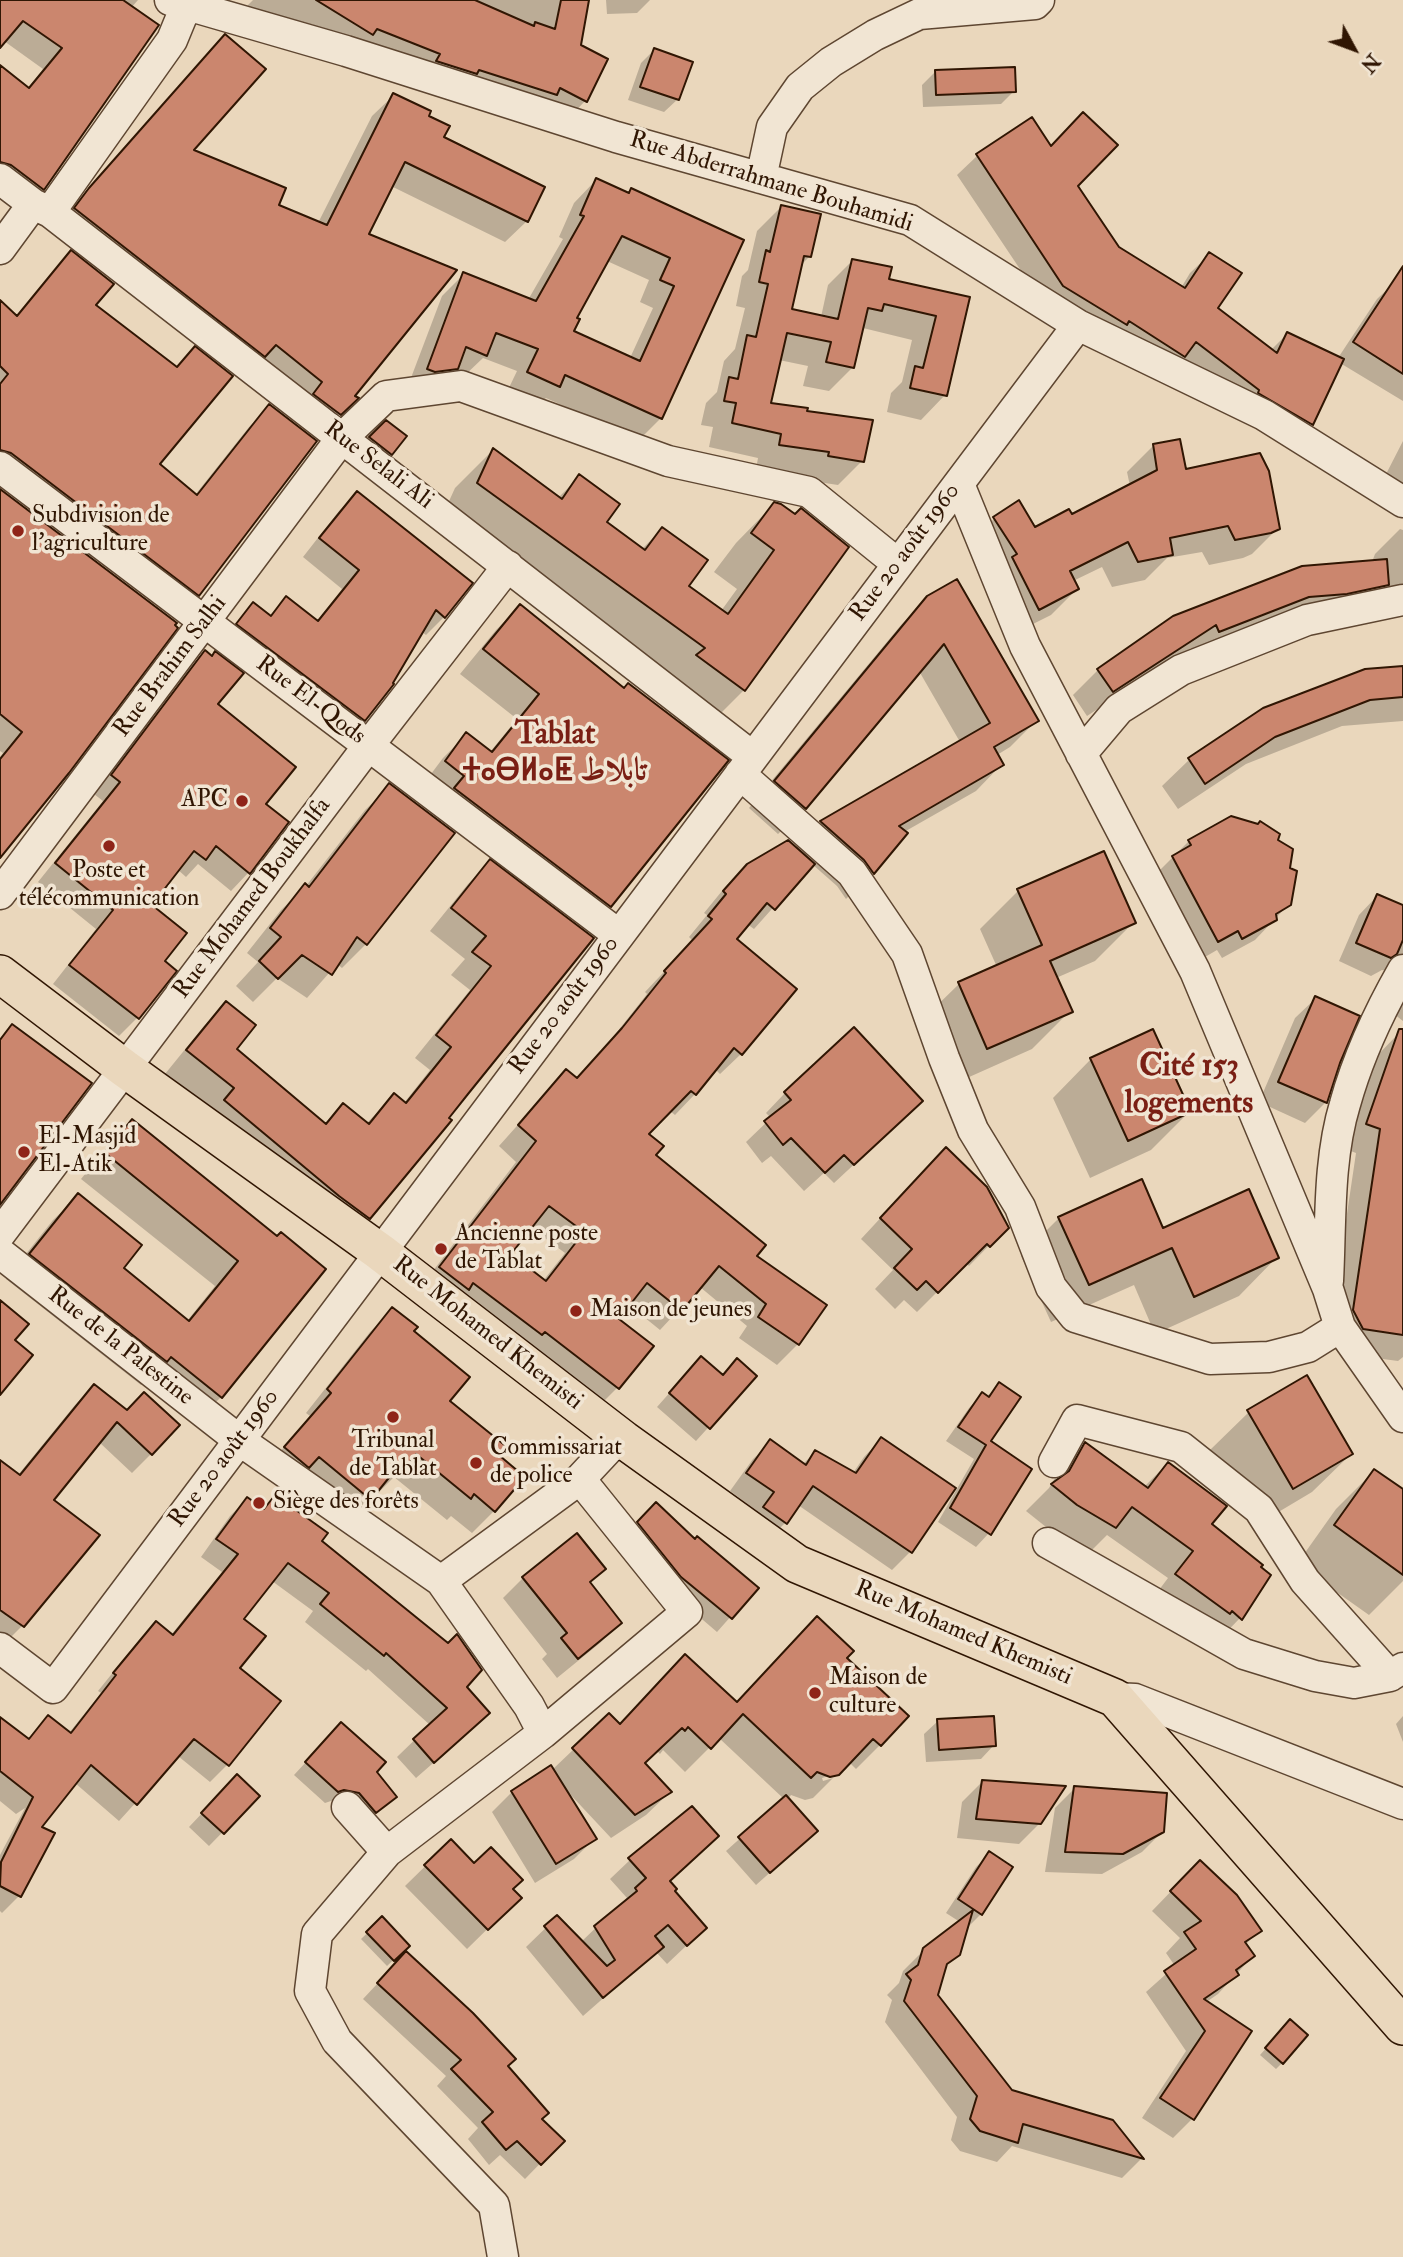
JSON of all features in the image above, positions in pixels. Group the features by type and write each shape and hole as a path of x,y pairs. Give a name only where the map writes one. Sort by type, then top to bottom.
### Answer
{"main road":[{"name":"Rue Mohamed Khemisti","path":"0,974 124,1068 380,1252 624,1440 797,1564 1115,1698"},
{"path":"1115,1698 1403,2026"}],"street":[{"path":"761,178 772,127 800,88 831,62 875,35 919,13 1035,4 1039,0"},
{"path":"0,249 41,208 173,40 178,3"},
{"name":"Rue Abderrahmane Bouhamidi","path":"178,3 346,51 616,137 910,220 1078,325 1265,415 1403,502"},
{"name":"Rue Selali Ali","path":"0,179 508,566 747,766 852,873 907,954 973,1130 1020,1207 1051,1287 1075,1317 1210,1359 1269,1357 1308,1347 1339,1327"},
{"name":"Rue 20 août 1960","path":"0,1648 53,1688 1078,325"},
{"name":"Rue Brahim Salhi","path":"0,894 341,439 386,396 461,386 668,461 809,492 898,564"},
{"name":"Rue El-Qods","path":"0,467 619,935"},
{"path":"959,484 1025,646 1195,971 1328,1289 1339,1327 1403,1417"},
{"name":"Rue Mohamed Boukhalfa","path":"0,1234 508,566"},
{"path":"1081,754 1119,709 1181,670 1307,620 1403,600"},
{"path":"1328,1289 1334,1167 1344,1104 1379,1014 1403,970"},
{"name":"Rue de la Palestine","path":"0,1253 239,1440 441,1581 529,1706 543,1733"},
{"path":"1054,1462 1077,1420 1181,1447 1259,1509 1305,1581 1397,1672"},
{"path":"441,1581 580,1479 609,1448 624,1440"},
{"path":"503,2257 494,2205 337,2041 310,1991 317,1934 387,1852 543,1733 687,1612 580,1479"},
{"path":"1048,1543 1244,1654 1315,1676 1354,1683 1397,1672"},
{"path":"1115,1698 1135,1699 1403,1804"},
{"path":"347,1807 387,1852"}],"building":[{"path":"0,0 123,0 159,25 44,190 11,165 0,162 0,65 29,88 62,48 23,21 0,48"},
{"path":"316,0 475,0 534,26 535,22 555,29 561,0 589,0 581,45 608,59 587,102 560,88 557,95 479,70 477,74 436,61 440,54 377,29 373,35"},
{"path":"225,34 266,69 194,150 286,188 279,205 327,225 393,93 431,111 429,116 450,126 444,137 545,187 528,222 405,162 369,234 457,270 355,396 359,398 341,415 313,394 322,382 276,345 265,357 74,208"},
{"path":"654,48 693,62 679,100 640,87"},
{"path":"1015,67 1016,92 936,95 935,70"},
{"path":"1083,112 1118,145 1078,186 1119,247 1185,288 1209,252 1242,273 1218,308 1277,353 1287,332 1344,359 1313,425 1258,393 1259,390 1196,342 1185,357 1129,321 1127,325 1063,286 976,154 1032,117 1051,146"},
{"path":"596,178 629,193 631,188 744,240 662,419 565,375 560,387 527,372 538,349 496,333 487,356 466,347 458,369 435,372 427,369 463,272 536,301 584,216 580,215","holes":["622,236 670,258 660,280 674,286 640,361 574,331 580,319 577,318"]},
{"path":"781,205 821,214 811,257 804,256 792,309 838,319 852,259 892,267 889,279 970,297 947,396 910,388 915,366 923,368 936,316 884,304 882,311 868,308 854,368 826,362 831,342 787,333 771,403 873,420 864,462 828,456 829,452 779,445 781,434 732,423 736,403 724,401 729,377 738,379 747,335 756,337 768,284 759,282 766,250 770,252"},
{"path":"71,250 114,284 96,305 177,367 195,346 233,376 160,464 197,495 269,404 317,441 199,596 11,453 0,450 0,384 8,374 0,366 0,300 17,316"},
{"path":"1403,266 1403,374 1353,342"},
{"path":"386,420 407,436 392,455 369,437"},
{"path":"1180,439 1186,469 1260,453 1269,471 1280,529 1235,540 1228,526 1170,538 1173,555 1138,562 1128,542 1070,571 1079,589 1039,610 1012,557 1017,554 993,517 1019,500 1035,527 1069,509 1072,514 1157,470 1153,444"},
{"path":"493,448 562,499 579,474 620,504 607,522 645,550 662,527 708,560 689,586 728,614 774,550 751,533 774,502 795,514 801,508 849,547 745,691 696,655 705,648 477,483"},
{"path":"0,489 177,623 175,625 178,628 69,773 0,858 0,759 22,732 0,714"},
{"path":"357,491 473,583 445,618 436,610 394,684 365,721 236,624 253,602 271,616 286,596 318,621 359,570 319,538"},
{"path":"1387,559 1389,585 1347,594 1309,597 1219,632 1216,625 1113,692 1097,669 1173,616 1302,566"},
{"path":"957,579 1039,721 994,747 1004,765 899,826 908,833 874,874 864,860 820,821 990,723 944,644 806,809 774,781 927,596"},
{"path":"520,604 624,688 628,683 729,760 611,907 454,788 464,776 445,761 466,732 492,752 539,694 483,649"},
{"path":"205,650 212,656 215,651 244,673 218,704 296,767 266,804 289,822 250,874 216,846 206,860 194,851 152,905 187,933 165,961 177,971 139,1019 69,965 113,910 55,863 120,782 111,775"},
{"path":"1403,666 1403,697 1370,700 1275,737 1205,784 1188,758 1263,708 1365,669"},
{"path":"389,783 455,833 367,945 357,937 332,975 302,955 278,979 259,961 281,937 270,928 305,883 309,887"},
{"path":"1231,816 1258,824 1260,821 1280,834 1278,840 1293,849 1290,868 1297,871 1291,905 1276,914 1277,920 1242,939 1238,931 1218,942 1172,856 1191,845 1188,840"},
{"path":"788,840 815,864 775,910 767,903 737,939 797,989 742,1055 734,1048 696,1095 691,1091 649,1134 664,1146 656,1155 766,1245 757,1256 827,1305 799,1345 758,1317 766,1304 719,1266 682,1311 647,1283 619,1319 654,1346 619,1389 545,1332 542,1335 473,1283 469,1290 439,1267 536,1141 518,1125 566,1069 577,1078 622,1028 666,973 664,971 712,919 708,916 726,894 723,891 747,864","holes":["549,1206 584,1232 546,1281 511,1254"]},
{"path":"1104,851 1136,923 1050,961 1073,1012 987,1049 958,982 1042,945 1017,889"},
{"path":"490,859 594,938 449,1118 452,1120 370,1219 224,1100 234,1088 186,1050 226,1001 256,1025 237,1049 326,1124 343,1103 369,1124 394,1093 406,1103 451,1047 436,1035 491,966 472,952 486,936 451,908"},
{"path":"1377,894 1403,905 1403,940 1397,954 1391,958 1356,943"},
{"path":"1315,996 1360,1016 1327,1103 1278,1082"},
{"name":"El-Masjid El-Atik","path":"12,1024 92,1083 0,1205 0,1040"},
{"path":"854,1027 923,1101 854,1165 844,1155 825,1173 791,1138 783,1145 764,1121 791,1100 784,1092"},
{"path":"1153,1029 1191,1112 1128,1141 1090,1058"},
{"path":"1399,1029 1403,1029 1403,1335 1363,1329 1353,1310 1380,1129 1366,1124"},
{"path":"132,1119 277,1236 281,1232 326,1269 222,1398 171,1357 167,1362 29,1254 78,1193 142,1245 124,1268 189,1321 238,1261 105,1153"},
{"path":"946,1147 987,1187 1009,1228 990,1247 987,1244 938,1293 926,1281 917,1290 894,1268 912,1249 880,1218"},
{"path":"1142,1179 1163,1228 1249,1189 1279,1258 1194,1297 1172,1248 1089,1285 1058,1217"},
{"path":"0,1300 29,1324 15,1340 33,1355 0,1395"},
{"path":"392,1307 418,1327 414,1331 470,1377 450,1401 507,1447 500,1456 525,1477 495,1512 474,1494 471,1499 416,1454 401,1473 396,1469 371,1500 319,1457 309,1468 284,1447 331,1393 327,1389"},
{"path":"701,1356 723,1375 737,1358 757,1376 710,1429 669,1393"},
{"path":"1307,1375 1353,1454 1293,1489 1247,1410"},
{"path":"999,1382 1021,1397 991,1441 1032,1469 991,1535 950,1508 986,1445 958,1427 982,1392 989,1397"},
{"path":"94,1384 127,1410 144,1392 180,1425 152,1455 117,1422 54,1500 100,1535 24,1627 0,1610 0,1460 20,1475"},
{"path":"881,1437 956,1488 912,1553 813,1486 787,1524 763,1507 774,1492 746,1473 770,1439 806,1465 815,1450 856,1473"},
{"path":"1085,1442 1148,1488 1168,1462 1227,1506 1212,1524 1263,1565 1261,1567 1271,1575 1242,1620 1175,1574 1193,1551 1132,1507 1116,1528 1077,1505 1051,1484 1069,1471"},
{"path":"1374,1469 1403,1489 1403,1575 1334,1525"},
{"path":"275,1495 328,1533 322,1541 448,1643 457,1634 482,1670 467,1687 490,1713 434,1763 413,1739 447,1708 386,1653 384,1656 320,1604 329,1593 288,1563 244,1619 266,1636 240,1668 281,1701 229,1766 194,1739 137,1805 91,1765 42,1827 55,1833 21,1897 0,1886 1,1862 33,1797 0,1771 0,1717 29,1739 48,1715 71,1733 116,1675 113,1673 156,1621 173,1635 238,1554 216,1539 247,1497 264,1509"},
{"path":"656,1502 695,1539 697,1536 759,1588 732,1619 681,1577 637,1522"},
{"path":"577,1533 606,1569 590,1582 622,1623 578,1659 561,1638 567,1633 522,1577"},
{"path":"817,1616 854,1651 847,1658 909,1716 881,1746 873,1739 839,1775 830,1777 817,1772 811,1778 743,1714 711,1749 688,1727 685,1731 682,1728 645,1763 672,1792 635,1815 572,1748 609,1713 620,1724 685,1654 737,1702"},
{"path":"994,1716 996,1746 939,1750 937,1719"},
{"path":"341,1722 386,1762 377,1772 397,1797 376,1813 359,1793 344,1790 338,1792 305,1762"},
{"path":"551,1765 597,1839 556,1864 511,1791"},
{"path":"237,1774 260,1796 224,1834 201,1813"},
{"path":"982,1780 1066,1786 1041,1824 976,1819"},
{"path":"1074,1786 1167,1793 1164,1832 1123,1854 1065,1852"},
{"path":"786,1795 818,1831 770,1873 738,1837"},
{"path":"692,1806 719,1836 670,1881 677,1889 675,1891 707,1928 687,1946 668,1925 655,1936 664,1947 603,1998 544,1926 557,1915 607,1966 615,1960 594,1926 637,1891 635,1888 646,1878 628,1858"},
{"path":"451,1839 474,1863 491,1847 523,1880 513,1889 522,1898 488,1930 424,1865"},
{"path":"989,1851 1013,1867 982,1915 958,1899"},
{"path":"1200,1860 1237,1895 1262,1931 1245,1942 1255,1956 1236,1970 1239,1975 1204,1999 1252,2031 1194,2120 1160,2098 1205,2031 1164,1971 1196,1949 1184,1932 1201,1921 1170,1891"},
{"path":"973,1910 960,1955 947,1964 938,1995 1012,2090 1113,2120 1144,2159 1023,2124 1018,2143 980,2131 970,2119 977,2096 904,2001 911,1980 906,1974 918,1965 923,1948"},
{"path":"382,1916 410,1946 394,1961 366,1932"},
{"path":"406,1951 473,2013 516,2059 508,2066 549,2113 542,2119 565,2141 541,2165 517,2141 506,2150 482,2122 493,2112 451,2069 461,2060 377,1983"},
{"path":"1290,2019 1308,2035 1283,2064 1265,2048"}],"place":[{"name":"Subdivision de l'agriculture","path":"18,531"},
{"name":"APC","path":"242,801"},
{"name":"Poste et télécommunication","path":"109,846"},
{"name":"El-Masjid El-Atik","path":"24,1152"},
{"name":"Ancienne poste de Tablat","path":"441,1249"},
{"name":"Maison de jeunes","path":"576,1311"},
{"name":"Tribunal de Tablat","path":"393,1417"},
{"name":"Commissariat de police","path":"476,1463"},
{"name":"Siège des forêts","path":"259,1503"},
{"name":"Maison de culture","path":"815,1693"}],"district":[{"name":"Tablat ⵜⴰⴱⵍⴰⵟ تابلاط","path":"555,754"},
{"name":"Cité 153 logements","path":"1189,1086"}]}
